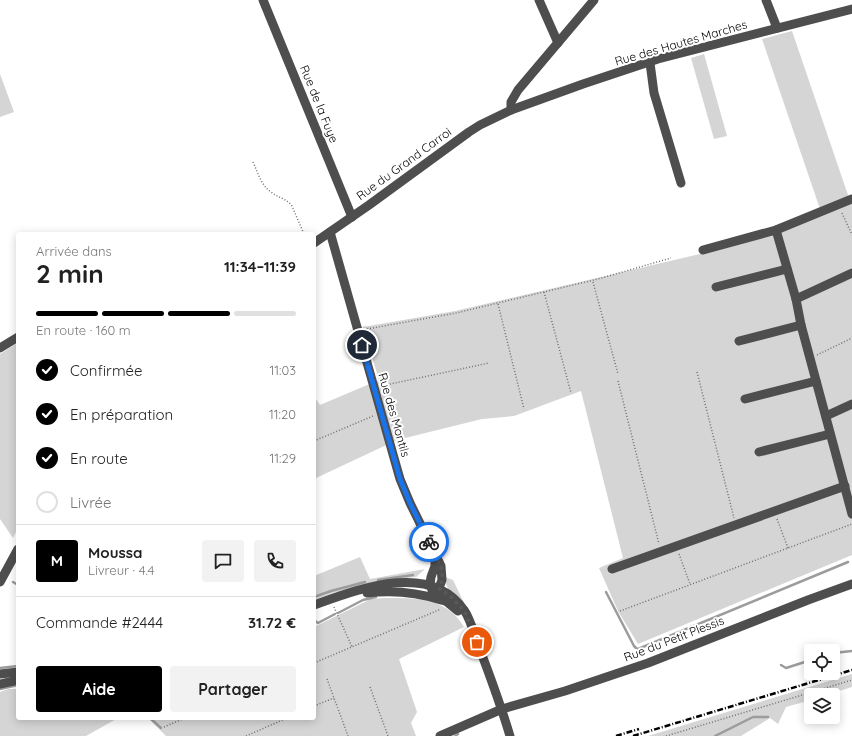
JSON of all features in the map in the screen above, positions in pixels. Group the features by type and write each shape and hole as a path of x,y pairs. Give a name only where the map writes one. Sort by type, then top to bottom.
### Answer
{"street":[{"name":"Rue de la Fuye","path":"262,0 352,217"},
{"path":"539,0 558,43"},
{"path":"515,109 515,95 594,0"},
{"path":"766,0 777,28"},
{"name":"Rue des Hautes Marches","path":"515,109 583,84 672,55 852,9"},
{"path":"650,62 654,93 681,183"},
{"name":"Rue du Grand Carroi","path":"316,242 469,132 480,125 515,109"},
{"path":"703,250 776,230 852,198"},
{"path":"776,230 796,299 810,358 852,514"},
{"name":"Rue des Montils","path":"330,232 400,479 441,566 441,584 434,588 432,573 436,566 434,553"},
{"path":"716,287 787,269"},
{"path":"796,299 852,273"},
{"path":"739,341 802,325"},
{"path":"0,348 16,338"},
{"path":"745,398 816,380"},
{"path":"826,416 852,404"},
{"path":"759,452 830,434"},
{"path":"612,568 845,486"},
{"path":"0,582 16,553"},
{"path":"419,584 428,579 432,573"},
{"path":"316,604 348,593 394,583 419,584 434,588 450,596 464,610 502,709 510,736"},
{"name":"Rue du Petit Plessis","path":"440,736 502,709 565,691 648,663 852,584"},
{"path":"385,592 392,589 401,588 434,588"},
{"path":"434,588 436,598 442,604"},
{"path":"329,600 355,594 385,592 407,592 421,594 442,604 447,602 458,611 471,628"},
{"path":"0,674 16,672"},
{"path":"0,684 16,680"}],"path":[{"path":"253,162 266,188 276,196 289,202 292,206 303,232"},
{"path":"838,204 852,235"},
{"path":"358,332 372,328 456,313 592,281 671,258"},
{"path":"592,281 618,374"},
{"path":"544,292 571,393"},
{"path":"498,303 524,409"},
{"path":"810,358 852,338"},
{"path":"375,387 489,363"},
{"path":"697,372 736,525"},
{"path":"618,381 661,551"},
{"path":"316,440 382,412"},
{"path":"774,511 788,548"},
{"path":"620,611 852,524"},
{"path":"676,546 690,584"},
{"path":"329,600 352,647"},
{"path":"316,662 352,647 442,604"},
{"path":"327,679 348,736"},
{"path":"666,736 852,680"},
{"path":"370,687 388,736"},
{"path":"316,705 334,698"},
{"path":"164,727 180,720"},
{"path":"246,736 282,720"}],"shaded area":[{"path":"792,31 849,198 820,209 762,39"},
{"path":"704,54 727,136 714,139 691,58"},
{"path":"0,74 14,112 0,117"},
{"path":"852,201 852,555 638,644 618,611 599,568 623,558 581,391 514,416 482,419 397,440 316,478 316,399 320,405 379,380 363,327 455,311 700,254 767,235"},
{"path":"16,344 16,532 13,538 0,519 0,354"},
{"path":"360,557 370,579 425,569 416,577 373,582 316,599 316,575"},
{"path":"445,577 453,580 466,607 449,590"},
{"path":"371,599 418,599 435,603 443,606 452,613 458,618 464,627 399,659 417,712 411,723 416,736 166,736 150,720 316,720 316,626"},
{"path":"852,674 852,687 840,691 840,688 806,688 832,680 840,680 840,678"},
{"path":"8,689 16,689 16,720 114,720 86,736 0,736 0,692"},
{"path":"804,689 804,702 786,707 778,724 770,718 741,736 648,736"}],"waterway":[{"path":"606,592 634,646 638,649 848,562"},
{"path":"378,580 413,575"},
{"path":"316,596 365,582"},
{"path":"338,613 363,600 376,597"},
{"path":"316,622 318,623 335,614"},
{"path":"840,652 852,651"},
{"path":"781,665 786,668 804,662"},
{"path":"0,668 16,666"},
{"path":"0,689 16,685"},
{"path":"715,736 753,717 768,717"},
{"path":"152,720 161,728"}],"railway":[{"path":"633,736 852,670"},
{"path":"616,736 639,729"}],"way so far":[{"path":"429,542 442,569 442,580 439,588 457,602 464,610 477,642"}],"route":[{"path":"362,345 400,479 429,542"}]}
